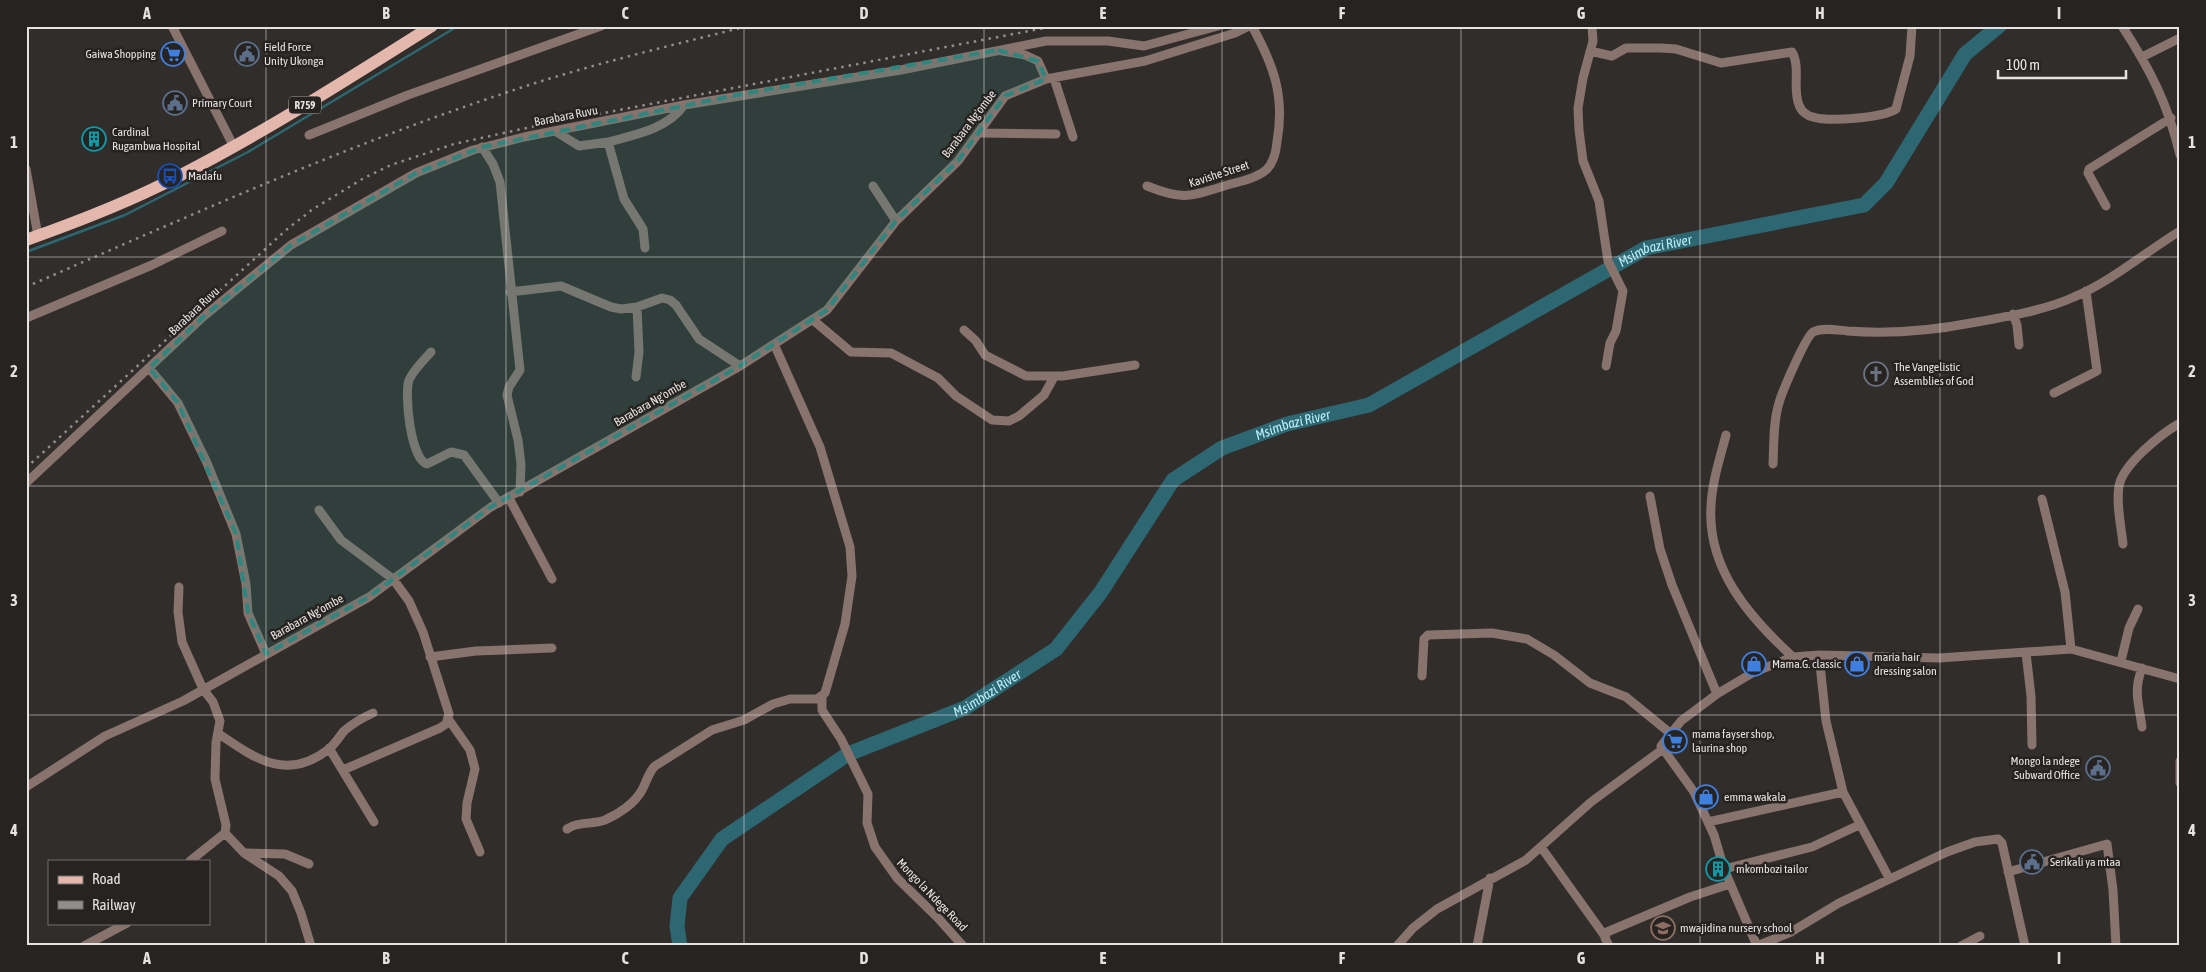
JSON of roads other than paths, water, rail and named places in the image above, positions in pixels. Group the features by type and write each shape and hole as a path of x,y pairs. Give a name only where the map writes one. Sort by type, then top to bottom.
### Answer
{"main road":[{"name":"R759","path":"32,238 130,199 234,147 432,26"}],"street":[{"path":"172,26 234,147"},
{"path":"309,135 408,95 600,26"},
{"name":"Barabara Ruvu","path":"26,483 204,316 291,245 416,172 482,147 684,105 901,70 1046,41 1074,40 1144,46 1218,26"},
{"name":"Barabara Ng'ombe","path":"26,788 105,736 159,713 369,596 499,503 740,366 813,320 827,310 896,221 958,162 981,133 1005,96 1050,79 1144,61 1228,36 1251,26"},
{"name":"Kavishe Street","path":"1147,186 1183,197 1194,196 1254,176 1266,170 1274,159 1279,131 1280,96 1268,55 1251,26"},
{"path":"1592,26 1593,41 1583,78 1578,108 1579,130 1584,161 1599,201 1608,261 1623,292 1616,331 1610,343 1606,366"},
{"path":"1590,52 1612,56 1626,48 1676,49 1721,63 1792,52 1795,58 1799,105 1804,112 1812,117 1845,118 1884,114 1896,109 1910,56 1912,26"},
{"path":"2122,26 2157,85 2171,118 2180,155"},
{"path":"2142,57 2180,38"},
{"path":"998,50 1025,55 1038,61 1050,79 1072,137"},
{"path":"554,132 579,146 608,142 639,134 660,125 679,112 684,105"},
{"path":"2106,206 2088,173 2089,169 2171,118"},
{"path":"981,133 1056,134"},
{"path":"608,142 624,199 643,229 646,248"},
{"path":"482,147 499,174 505,212 510,292 520,370 509,387 507,395 518,440 521,464 520,492"},
{"path":"26,169 32,238"},
{"path":"873,186 896,221"},
{"path":"26,318 152,264 222,231"},
{"path":"1773,464 1778,404 1809,336 1814,332 1828,330 1875,333 1917,330 1970,323 2065,300 2086,291 2119,272 2180,231"},
{"path":"510,292 561,286 611,307 637,307 662,298 670,300 676,305 699,338 740,366"},
{"path":"2054,393 2097,371 2086,291"},
{"path":"636,377 639,352 637,307"},
{"path":"2013,314 2017,325 2019,345"},
{"path":"813,320 851,352 892,353 938,378 956,396 992,420 1009,421 1019,416 1044,395 1054,376"},
{"path":"964,330 976,341 985,355 1003,366 1026,376 1054,376 1135,365"},
{"path":"567,829 574,824 605,820 619,812 630,804 642,791 648,773 655,766 712,730 744,720 773,704 790,699 822,697 828,685 845,624 852,576 850,547 820,447 774,344"},
{"path":"431,352 410,379 407,392 414,446 418,459 427,464 451,452 464,455 499,503"},
{"path":"149,368 178,403 207,463 236,534 246,584 248,613 266,654"},
{"path":"2123,544 2118,499 2119,483 2146,448 2180,423"},
{"path":"1726,435 1711,505 1715,545 1727,580 1741,602 1756,622 1794,657"},
{"path":"1650,496 1660,549 1672,584 1717,694"},
{"path":"509,498 552,579"},
{"path":"2042,499 2065,592 2071,649"},
{"path":"319,510 341,540 393,579 409,601 423,632 430,658 445,697 449,720 470,750 475,769 467,803 466,820 480,852"},
{"path":"179,587 178,612 182,642 204,689 213,702 220,721 216,742 215,778 226,825 225,833 191,860"},
{"path":"2121,662 2129,628 2138,609"},
{"path":"1422,676 1424,639 1428,635 1492,633 1516,636 1538,645 1590,683 1626,697 1670,733"},
{"path":"430,658 476,651 552,648"},
{"path":"2025,946 2002,843 1998,839 1990,839 1947,852 1889,878 1839,903 1791,932 1757,946 1724,869 1708,822 1694,792 1663,748 1662,743 1681,721 1717,694 1754,672 1794,657 1819,655 1939,658 2071,649 2180,679"},
{"path":"2026,653 2031,696 2032,745"},
{"path":"1819,655 1826,721 1843,792 1889,878"},
{"path":"2142,668 2136,684 2136,696 2142,727"},
{"name":"Mongo la Ndege Road","path":"822,697 822,710 841,738 868,794 867,823 875,847 897,878 938,918 963,946"},
{"path":"219,734 264,761 285,767 302,764 329,748 356,721 373,712"},
{"path":"343,770 412,742 440,728 449,720"},
{"path":"329,748 374,822"},
{"path":"1397,946 1413,928 1437,909 1490,878 1526,860 1591,802 1663,748"},
{"path":"2180,761 2180,783"},
{"path":"1708,822 1843,792"},
{"path":"1724,869 1812,847 1859,825"},
{"path":"225,833 244,853 279,876 292,891 302,913 311,946"},
{"path":"2008,872 2107,844 2113,890 2116,946"},
{"path":"1541,847 1604,934 1609,946"},
{"path":"244,853 285,854 308,864"},
{"path":"1477,946 1490,878"},
{"path":"1604,934 1690,897 1730,884"},
{"path":"84,946 125,924"},
{"path":"1961,946 1980,936"}],"waterway":[{"path":"26,252 125,215 248,152 458,26"},
{"name":"Msimbazi River","path":"680,946 677,926 680,898 722,839 848,754 965,708 1056,649 1101,592 1173,480 1222,448 1287,424 1369,405 1646,248 1864,205 1886,183 1965,54 1999,26"}],"railway":[{"path":"26,287 260,186 439,116 560,75 748,26"},
{"path":"26,468 286,230 313,209 364,178 391,165 454,144 531,127 1055,26"}],"place":[{"name":"Gaiwa Shopping","path":"173,54"},
{"name":"Field Force Unity Ukonga","path":"247,54"},
{"name":"Primary Court","path":"175,103"},
{"name":"Cardinal Rugambwa Hospital","path":"94,139"},
{"name":"Madafu","path":"170,176"},
{"name":"The Vangelistic Assemblies of God","path":"1876,374"},
{"name":"Mama.G. classic","path":"1754,664"},
{"name":"maria hair dressing salon","path":"1857,664"},
{"name":"mama fayser shop, laurina shop","path":"1675,741"},
{"name":"Mongo la ndege Subward Office","path":"2098,768"},
{"name":"emma wakala","path":"1706,797"},
{"name":"Serikali ya mtaa","path":"2032,862"},
{"name":"mkombozi tailor","path":"1718,869"},
{"name":"mwajidina nursery school","path":"1663,928"}]}
